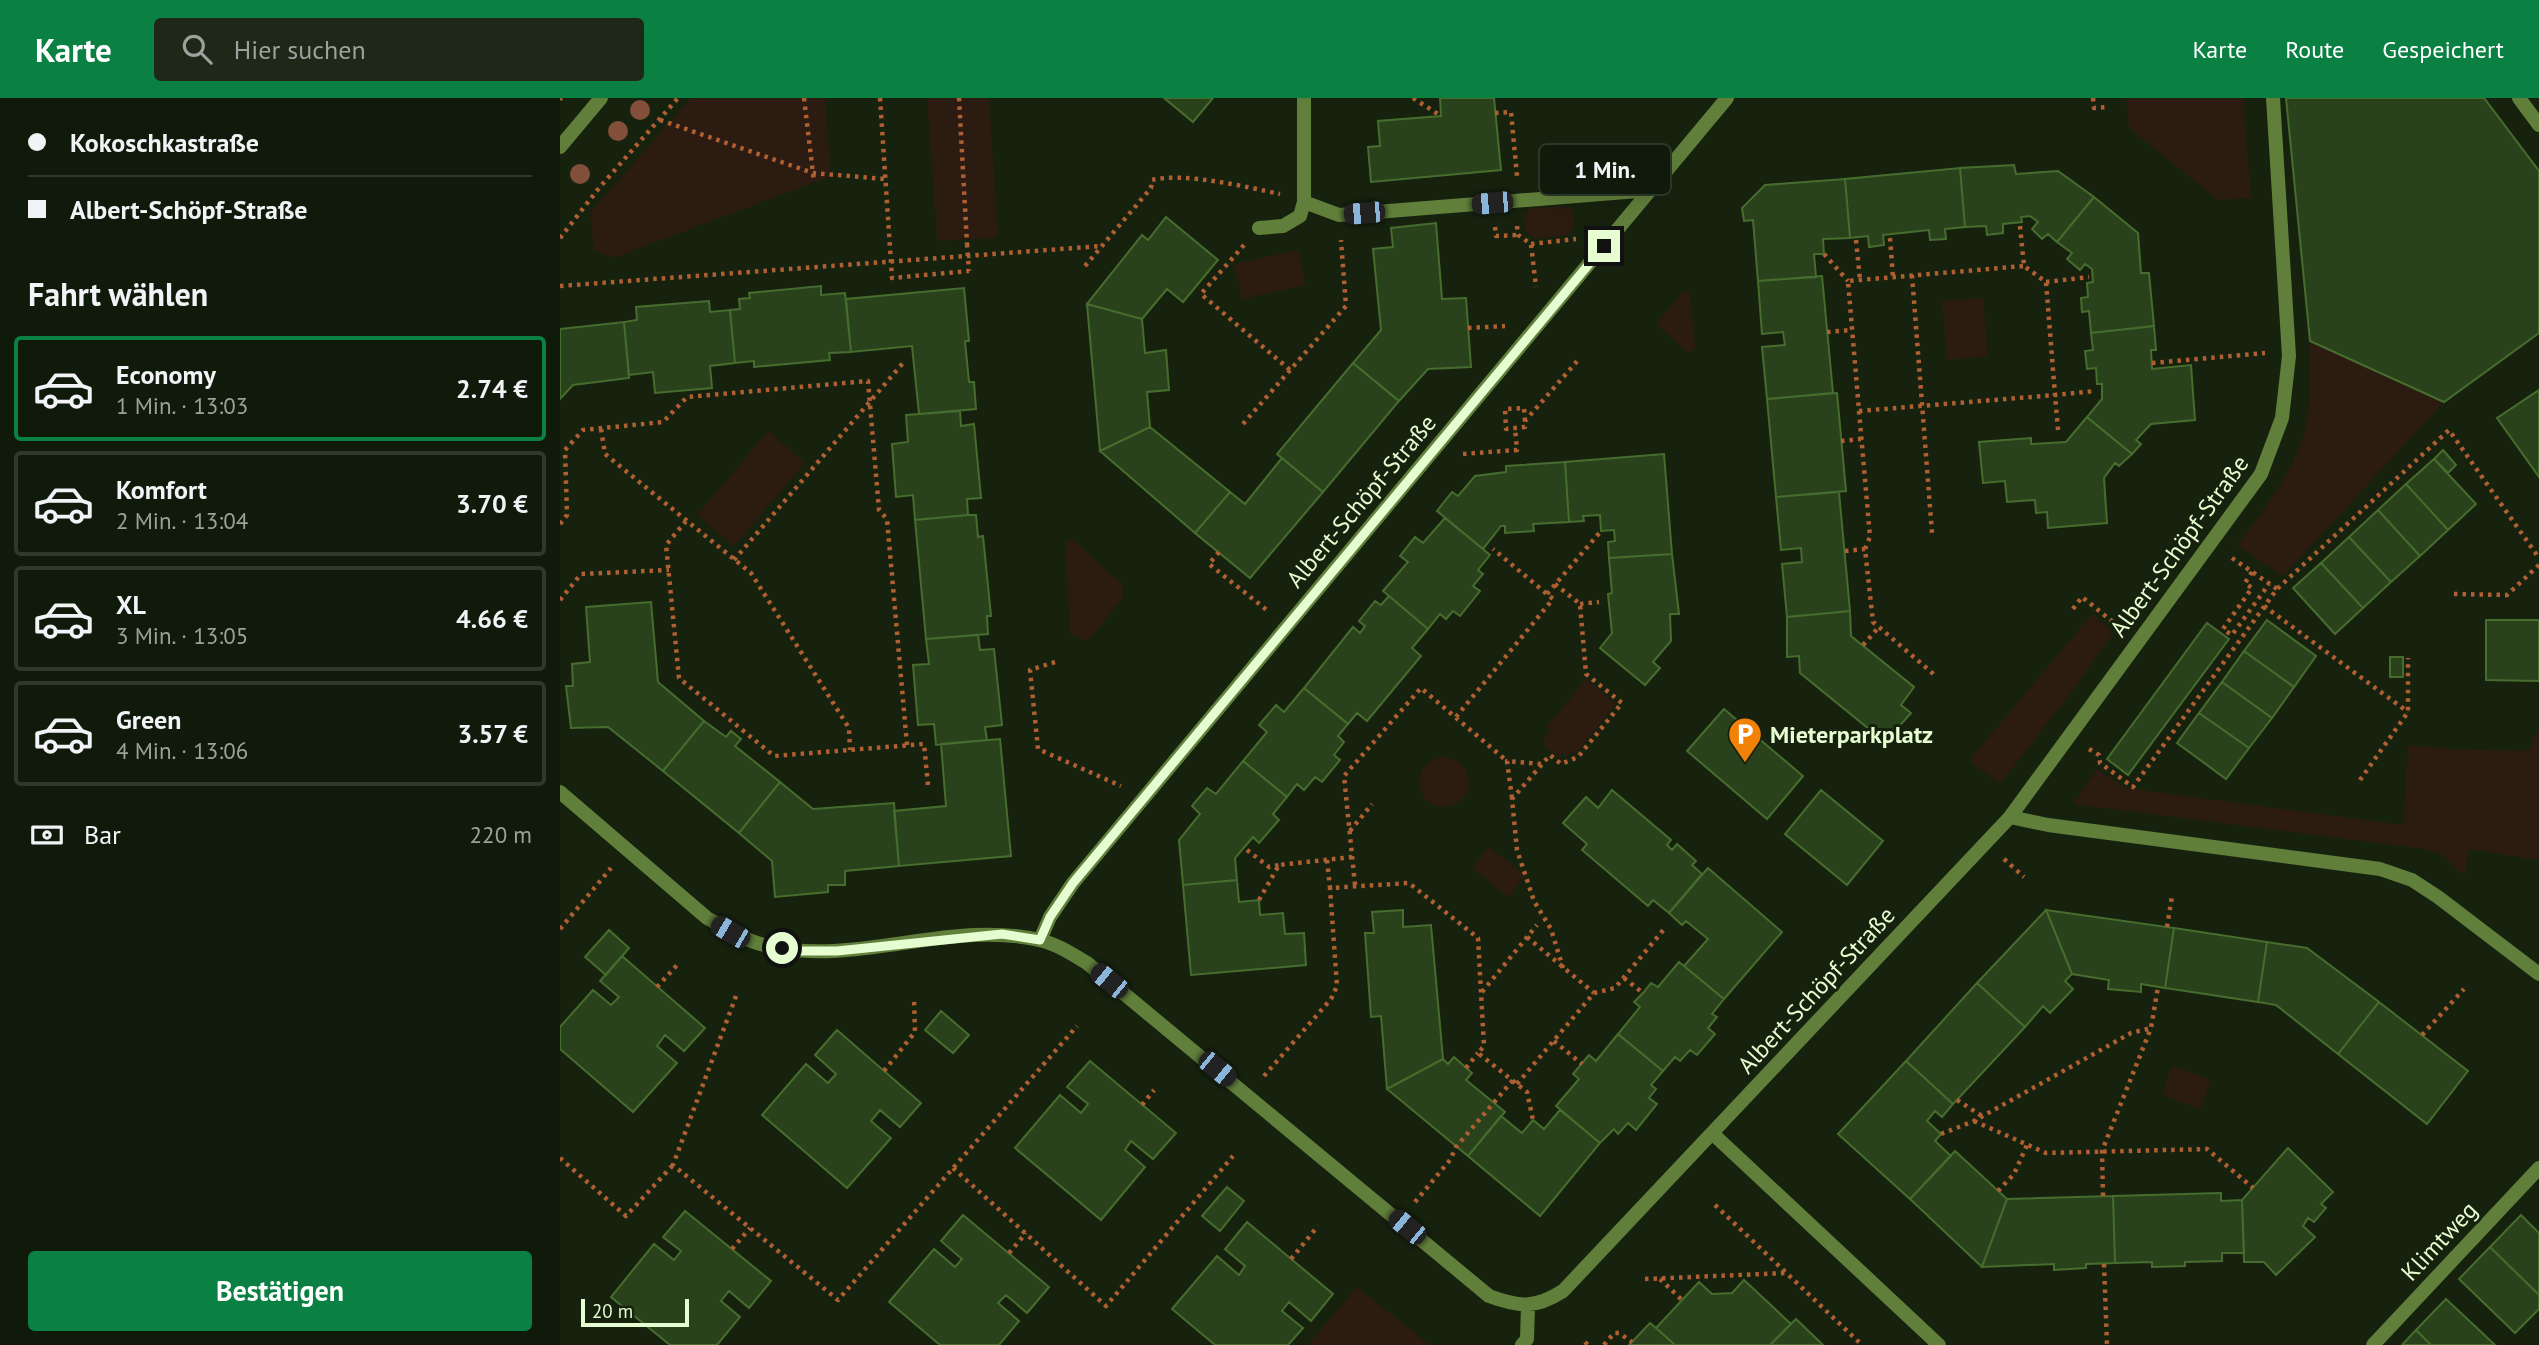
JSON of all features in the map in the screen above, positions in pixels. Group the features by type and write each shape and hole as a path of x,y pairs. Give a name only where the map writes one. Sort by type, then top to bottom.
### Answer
{"street":[{"path":"560,147 601,98"},
{"path":"1259,228 1283,226 1300,216 1304,202 1304,98"},
{"name":"Albert-Schöpf-Straße","path":"1040,940 1050,917 1073,883 1727,98"},
{"name":"Albert-Schöpf-Straße","path":"1528,1306 1548,1301 1563,1291 2010,817 2262,474 2282,418 2289,356 2273,98"},
{"path":"2519,98 2539,125"},
{"path":"1304,202 1339,215 1651,190"},
{"path":"560,792 707,918 730,932 763,945 801,951 837,951 1002,934 1040,940 1061,948 1087,963 1489,1296 1528,1306 1527,1339 1522,1345"},
{"path":"2010,817 2048,825 2380,869 2412,880 2438,897 2539,974"},
{"path":"1712,1133 1939,1345"},
{"name":"Klimtweg","path":"2373,1345 2539,1168"}],"path":[{"path":"560,237 678,98"},
{"path":"804,98 814,182"},
{"path":"880,98 892,278 969,271 959,98"},
{"path":"1413,98 1441,116"},
{"path":"2093,98 2094,108 2108,107"},
{"path":"1495,113 1511,112 1515,153"},
{"path":"660,120 813,173 885,179"},
{"path":"1085,266 1151,188 1152,180 1163,177 1203,180 1288,195 1304,202"},
{"path":"1514,201 1518,234 1531,244 1586,238"},
{"path":"1243,424 1346,306 1339,215"},
{"path":"2020,226 2024,266"},
{"path":"1259,228 1201,294 1290,370"},
{"path":"1890,237 1893,277"},
{"path":"1856,240 1860,280"},
{"path":"1531,244 1539,323"},
{"path":"560,286 1102,246"},
{"path":"1824,254 1847,281 1870,537 1865,549 1873,622 1937,677"},
{"path":"1847,281 2024,266 2046,282 2089,277"},
{"path":"1912,275 1932,533"},
{"path":"2046,282 2059,430"},
{"path":"1468,328 1487,327"},
{"path":"1827,332 1852,330"},
{"path":"2152,363 2269,353"},
{"path":"1525,421 1579,359"},
{"path":"734,560 903,363"},
{"path":"560,524 568,515 565,450 583,430 663,422 687,397 867,381 879,510 887,519 907,745"},
{"path":"1859,411 2095,391"},
{"path":"1524,408 1525,421 1525,427 1506,429 1505,409 1524,408"},
{"path":"1440,442 1457,454 1517,450 1515,428"},
{"path":"601,429 605,454 751,573 849,728 850,750"},
{"path":"2100,763 2133,787 2277,589 2449,430 2539,558"},
{"path":"1842,441 1861,439"},
{"path":"686,520 666,545 679,678 775,756 924,744 928,785"},
{"path":"1547,594 1601,531"},
{"path":"1456,717 1553,599 1493,549"},
{"path":"1845,551 1865,549"},
{"path":"1219,552 1209,564 1287,626"},
{"path":"2454,594 2507,595 2539,565"},
{"path":"560,600 581,574 668,570"},
{"path":"2269,584 2232,635 2223,629 2252,588 2245,583 2254,573 2277,589"},
{"path":"1555,584 1580,604 1599,602"},
{"path":"2073,609 2082,597 2122,629"},
{"path":"1512,799 1550,755 1561,764 1578,757 1622,703 1586,674 1580,604"},
{"path":"2264,606 2408,712"},
{"path":"1863,645 1879,627"},
{"path":"2360,780 2408,712 2408,658"},
{"path":"1055,662 1030,670 1038,749 1144,797"},
{"path":"1355,885 1345,776 1421,688 1507,761 1542,764"},
{"path":"1507,761 1517,850 1534,901 1551,929 1563,968"},
{"path":"1350,832 1372,804"},
{"path":"560,929 627,849"},
{"path":"1247,850 1269,867 1352,857"},
{"path":"1264,1076 1331,999 1337,986 1327,860"},
{"path":"1259,900 1279,865"},
{"path":"1330,888 1409,883 1478,938 1484,1046 1466,1068"},
{"path":"2167,927 2172,896"},
{"path":"1481,993 1537,925"},
{"path":"1414,1202 1450,1160 1456,1147 1554,1041 1594,993 1615,988 1665,928"},
{"path":"1527,937 1594,993"},
{"path":"657,987 678,964"},
{"path":"1624,978 1643,993"},
{"path":"2103,1196 2102,1151 2151,1028 2158,987"},
{"path":"2422,1035 2464,989"},
{"path":"560,1157 626,1216 673,1165 736,996"},
{"path":"884,1071 915,1032 914,998"},
{"path":"673,1165 838,1300 1077,1026"},
{"path":"1941,1134 1974,1121 2131,1033 2151,1028"},
{"path":"1554,1041 1581,1064"},
{"path":"1478,1054 1527,1092 1533,1120"},
{"path":"1142,1105 1154,1090"},
{"path":"1957,1100 1982,1116"},
{"path":"1974,1121 2046,1153 2207,1149 2253,1188"},
{"path":"1998,1191 2014,1174 2027,1145"},
{"path":"953,1168 1106,1306 1233,1156"},
{"path":"1715,1205 1861,1345"},
{"path":"1291,1259 1318,1226"},
{"path":"732,1249 750,1228"},
{"path":"1009,1253 1026,1233"},
{"path":"2104,1264 2106,1345"},
{"path":"1645,1279 1786,1273"},
{"path":"1659,1278 1682,1300"},
{"path":"1604,1345 1614,1333 1619,1333 1632,1342"}],"shaded area":[{"path":"691,98 825,98 831,176 613,258 594,250 590,213"},
{"path":"927,98 989,98 998,238 937,241"},
{"path":"2126,98 2243,98 2251,198 2218,200 2129,128"},
{"path":"1529,208 1572,208 1575,226 1568,235 1535,239 1525,231 1524,217"},
{"path":"1298,250 1306,285 1242,299 1234,264"},
{"path":"1685,289 1690,293 1695,347 1691,353 1656,324"},
{"path":"1983,298 1988,356 1947,360 1942,301"},
{"path":"2310,341 2444,402 2283,576 2237,545 2282,483 2299,449 2309,403"},
{"path":"768,431 805,463 734,546 697,515"},
{"path":"1073,540 1122,584 1123,597 1089,640 1079,639 1070,633 1065,546 1068,541"},
{"path":"2092,614 2114,632 2000,784 1972,763 1972,757"},
{"path":"1586,679 1616,704 1576,754 1572,751 1567,757 1563,753 1559,758 1543,745 1546,742 1543,738 1550,730 1546,727"},
{"path":"2537,731 2539,860 2469,849 2465,874 2458,871 2443,855 2425,849 2073,804 2097,769 2125,788 2403,825 2408,745 2528,751"},
{"path":"1444,757 1462,764 1469,782 1462,800 1444,807 1426,800 1419,782 1426,764"},
{"path":"1488,847 1525,875 1509,897 1472,868"},
{"path":"2172,1066 2211,1080 2200,1109 2162,1095"},
{"path":"1357,1287 1430,1345 1308,1345"}],"building":[{"path":"1164,98 1213,98 1193,122"},
{"path":"1440,98 1494,98 1501,170 1371,182 1368,147 1380,146 1378,121 1441,116"},
{"path":"2286,98 2484,98 2539,171 2539,333 2444,402 2310,341"},
{"path":"2014,165 2016,174 2058,171 2094,197 2057,242 2048,234 2042,239 2032,229 2038,222 2030,216 2021,217 2022,222 2003,224 2003,233 1987,235 1986,226 1965,227 1960,168"},
{"path":"1960,168 1965,227 1945,229 1946,239 1930,240 1929,230 1883,235 1884,245 1869,247 1868,236 1850,238 1845,179"},
{"path":"1845,179 1850,238 1823,239 1824,254 1814,254 1816,277 1758,281 1753,220 1744,221 1742,208 1765,185"},
{"path":"2094,197 2138,233 2141,273 2149,273 2154,326 2091,333 2089,311 2082,312 2081,298 2088,297 2087,283 2093,282 2092,269 2085,264 2080,270 2067,259 2072,253 2057,242"},
{"path":"1166,217 1218,260 1183,302 1167,289 1142,319 1087,304 1142,235 1148,240"},
{"path":"1436,223 1442,299 1466,298 1471,367 1428,369 1399,401 1353,363 1381,330 1373,249 1393,247 1391,228"},
{"path":"1822,276 1833,393 1767,399 1762,347 1785,345 1783,332 1762,334 1758,281"},
{"path":"821,286 821,295 845,293 851,352 829,353 830,360 754,367 754,361 735,363 730,310 740,309 739,299 750,298 749,293"},
{"path":"964,288 969,341 965,341 969,382 974,382 976,409 919,414 912,346 851,352 846,299"},
{"path":"709,301 710,312 730,310 735,363 710,366 712,388 655,393 653,372 629,375 624,322 637,320 636,307"},
{"path":"1087,304 1142,319 1145,353 1166,350 1169,390 1147,392 1150,427 1100,451"},
{"path":"624,322 629,378 573,385 560,399 560,329"},
{"path":"2154,326 2156,350 2151,350 2152,369 2191,365 2195,420 2151,424 2136,440 2141,444 2132,454 2087,417 2102,399 2102,384 2097,384 2096,368 2087,369 2085,351 2093,350 2091,333"},
{"path":"1353,363 1399,401 1323,492 1277,454"},
{"path":"2539,390 2539,477 2497,418"},
{"path":"1837,393 1846,491 1776,497 1767,399"},
{"path":"960,411 961,426 974,424 981,498 967,499 968,515 915,520 913,495 896,497 892,444 908,442 906,415"},
{"path":"2087,417 2132,454 2119,466 2115,463 2104,478 2107,523 2048,528 2047,512 2036,513 2035,500 2007,502 2005,481 1983,483 1979,442 2031,438 2031,444 2066,442"},
{"path":"1150,427 1230,492 1195,533 1100,451"},
{"path":"2443,450 2456,465 2448,473 2434,459"},
{"path":"1664,454 1672,554 1609,558 1608,542 1615,541 1614,530 1601,531 1600,515 1583,516 1584,521 1569,522 1565,462"},
{"path":"1282,458 1323,492 1250,578 1195,533 1230,492 1245,504"},
{"path":"2434,459 2476,504 2448,530 2406,484"},
{"path":"1565,462 1569,522 1533,524 1534,531 1505,533 1505,526 1501,526 1483,549 1437,511 1452,492 1458,496 1475,476 1506,472 1506,466"},
{"path":"2406,484 2448,530 2420,556 2378,510"},
{"path":"1839,492 1850,611 1787,617 1782,564 1802,562 1801,548 1781,550 1776,497"},
{"path":"2378,510 2420,556 2391,582 2349,537"},
{"path":"976,515 978,537 983,536 991,616 987,616 988,634 926,639 915,520"},
{"path":"1445,518 1490,555 1478,570 1483,574 1473,586 1480,591 1460,616 1453,611 1446,619 1440,614 1428,629 1383,591 1408,562 1400,556 1415,537 1423,543"},
{"path":"2349,537 2391,582 2363,608 2321,563"},
{"path":"1672,554 1679,614 1670,614 1671,641 1653,662 1660,668 1645,685 1600,648 1612,633 1608,594 1612,593 1609,558"},
{"path":"2321,563 2363,608 2335,634 2293,588"},
{"path":"1389,596 1428,629 1412,648 1421,656 1367,721 1357,713 1348,724 1304,688 1353,627 1360,633 1365,626 1359,621 1375,601 1381,605"},
{"path":"651,602 658,682 704,721 663,771 608,727 571,728 566,686 573,686 572,664 590,662 586,607"},
{"path":"1850,611 1851,636 1914,687 1901,705 1911,713 1885,742 1800,673 1799,656 1787,657 1787,617"},
{"path":"2267,620 2316,656 2294,687 2244,651"},
{"path":"2486,620 2539,620 2539,681 2486,680"},
{"path":"2207,623 2229,639 2128,775 2107,759"},
{"path":"978,635 980,650 994,649 1002,725 985,727 987,740 936,745 934,724 918,725 913,665 929,664 926,639"},
{"path":"2244,651 2294,687 2272,718 2222,682"},
{"path":"2390,657 2403,657 2403,677 2390,677"},
{"path":"2222,682 2272,718 2249,748 2199,713"},
{"path":"1304,688 1348,724 1338,736 1344,742 1334,755 1340,760 1322,782 1315,777 1304,790 1297,784 1287,797 1243,761 1267,732 1259,725 1276,705 1284,712"},
{"name":"Mieterparkplatz","path":"1724,709 1803,776 1767,819 1687,751"},
{"path":"2199,713 2249,748 2226,779 2177,743"},
{"path":"704,721 726,737 731,731 741,739 735,746 780,782 739,833 663,771"},
{"path":"1000,739 1011,856 899,866 894,811 946,806 941,744"},
{"path":"1243,761 1287,797 1273,814 1279,820 1259,843 1253,837 1235,858 1237,880 1183,885 1179,840 1200,814 1192,806 1207,788 1216,794"},
{"path":"780,782 813,809 894,803 899,866 845,871 845,885 828,885 828,892 775,897 772,861 739,833"},
{"path":"1612,790 1671,840 1667,845 1672,850 1677,844 1696,861 1692,865 1702,874 1669,913 1653,900 1648,906 1582,850 1587,844 1563,823 1586,797 1598,808"},
{"name":"Mieterparkplatz","path":"1821,790 1883,841 1847,885 1785,834"},
{"path":"1708,868 1782,932 1724,999 1684,966 1708,939 1686,921 1682,925 1669,913"},
{"path":"1237,880 1239,902 1259,900 1260,915 1283,913 1285,934 1304,933 1306,965 1191,975 1183,885"},
{"path":"1403,910 1403,927 1431,925 1443,1059 1387,1089 1381,1016 1371,1017 1365,933 1374,933 1372,912"},
{"path":"2046,910 2174,928 2165,988 2141,984 2141,992 2108,989 2109,980 2072,974"},
{"path":"2046,910 2072,974 2065,981 2073,989 2050,1013 2043,1006 2025,1027 1977,983"},
{"path":"2174,928 2267,942 2258,1002 2165,988"},
{"path":"609,930 629,948 606,975 585,957"},
{"path":"2267,942 2307,948 2379,1002 2338,1054 2276,1005 2258,1002"},
{"path":"622,956 705,1028 684,1051 665,1035 657,1046 677,1063 633,1112 560,1049 560,1027 593,990 611,1005 619,997 600,981"},
{"path":"1679,962 1724,999 1712,1014 1717,1017 1708,1028 1715,1034 1697,1055 1690,1050 1680,1061 1675,1057 1663,1071 1618,1034 1640,1007 1634,1002 1651,983 1658,987"},
{"path":"1977,983 2025,1027 1953,1104 1906,1061"},
{"path":"2379,1002 2468,1071 2427,1124 2338,1054"},
{"path":"941,1011 969,1035 953,1053 925,1030"},
{"path":"837,1030 921,1103 900,1127 880,1110 871,1121 891,1138 847,1188 762,1115 806,1064 828,1083 836,1074 815,1055"},
{"path":"1618,1034 1663,1071 1651,1085 1656,1089 1649,1098 1657,1104 1636,1130 1628,1123 1618,1134 1614,1129 1600,1143 1556,1106 1579,1079 1573,1074 1589,1055 1596,1061"},
{"path":"1454,1057 1472,1073 1466,1080 1505,1112 1468,1156 1387,1089 1443,1059 1448,1064"},
{"path":"1090,1061 1176,1133 1153,1159 1131,1141 1125,1150 1145,1167 1101,1220 1015,1148 1060,1095 1081,1113 1088,1104 1067,1087"},
{"path":"1906,1061 1953,1104 1942,1117 1935,1111 1927,1121 1941,1134 1935,1141 1951,1156 1910,1199 1838,1134"},
{"path":"1560,1110 1600,1143 1540,1216 1468,1156 1501,1116 1522,1133 1533,1120 1544,1129"},
{"path":"2288,1148 2333,1192 2321,1204 2326,1208 2314,1222 2308,1218 2303,1226 2315,1237 2276,1275 2264,1262 2244,1262 2242,1200"},
{"path":"1955,1151 2007,1199 1982,1267 1910,1199"},
{"path":"1227,1187 1244,1201 1220,1231 1202,1216"},
{"path":"2221,1193 2221,1201 2242,1200 2244,1253 2222,1253 2222,1261 2185,1262 2185,1266 2152,1267 2152,1262 2115,1263 2113,1196"},
{"path":"2113,1196 2115,1263 2086,1264 2086,1268 2054,1270 2054,1264 1982,1267 2007,1199"},
{"path":"685,1211 771,1281 749,1308 729,1291 721,1301 740,1317 717,1345 670,1345 611,1297 654,1244 674,1260 681,1251 663,1237"},
{"path":"963,1215 1049,1287 1027,1313 1006,1295 998,1303 1019,1321 999,1345 940,1345 889,1302 934,1249 955,1267 962,1259 941,1241"},
{"path":"2521,1215 2539,1233 2539,1295 2490,1247"},
{"path":"1247,1222 1333,1294 1311,1321 1289,1302 1282,1311 1303,1328 1288,1345 1215,1345 1172,1309 1217,1256 1239,1275 1245,1266 1225,1249"},
{"path":"2490,1247 2539,1295 2539,1309 2515,1333 2459,1279"},
{"path":"1744,1280 1791,1324 1770,1345 1675,1345 1656,1328 1699,1282 1712,1294 1732,1293"},
{"path":"2446,1299 2495,1345 2431,1345 2416,1330"},
{"path":"1796,1319 1823,1345 1770,1345"},
{"path":"1650,1323 1656,1328 1675,1345 1629,1345"},
{"path":"2416,1330 2431,1345 2402,1345"}],"place":[{"name":"Mieterparkplatz","path":"1745,764"}],"route":[{"path":"782,948 837,951 1002,934 1040,940 1050,917 1073,883 1604,246"}]}
